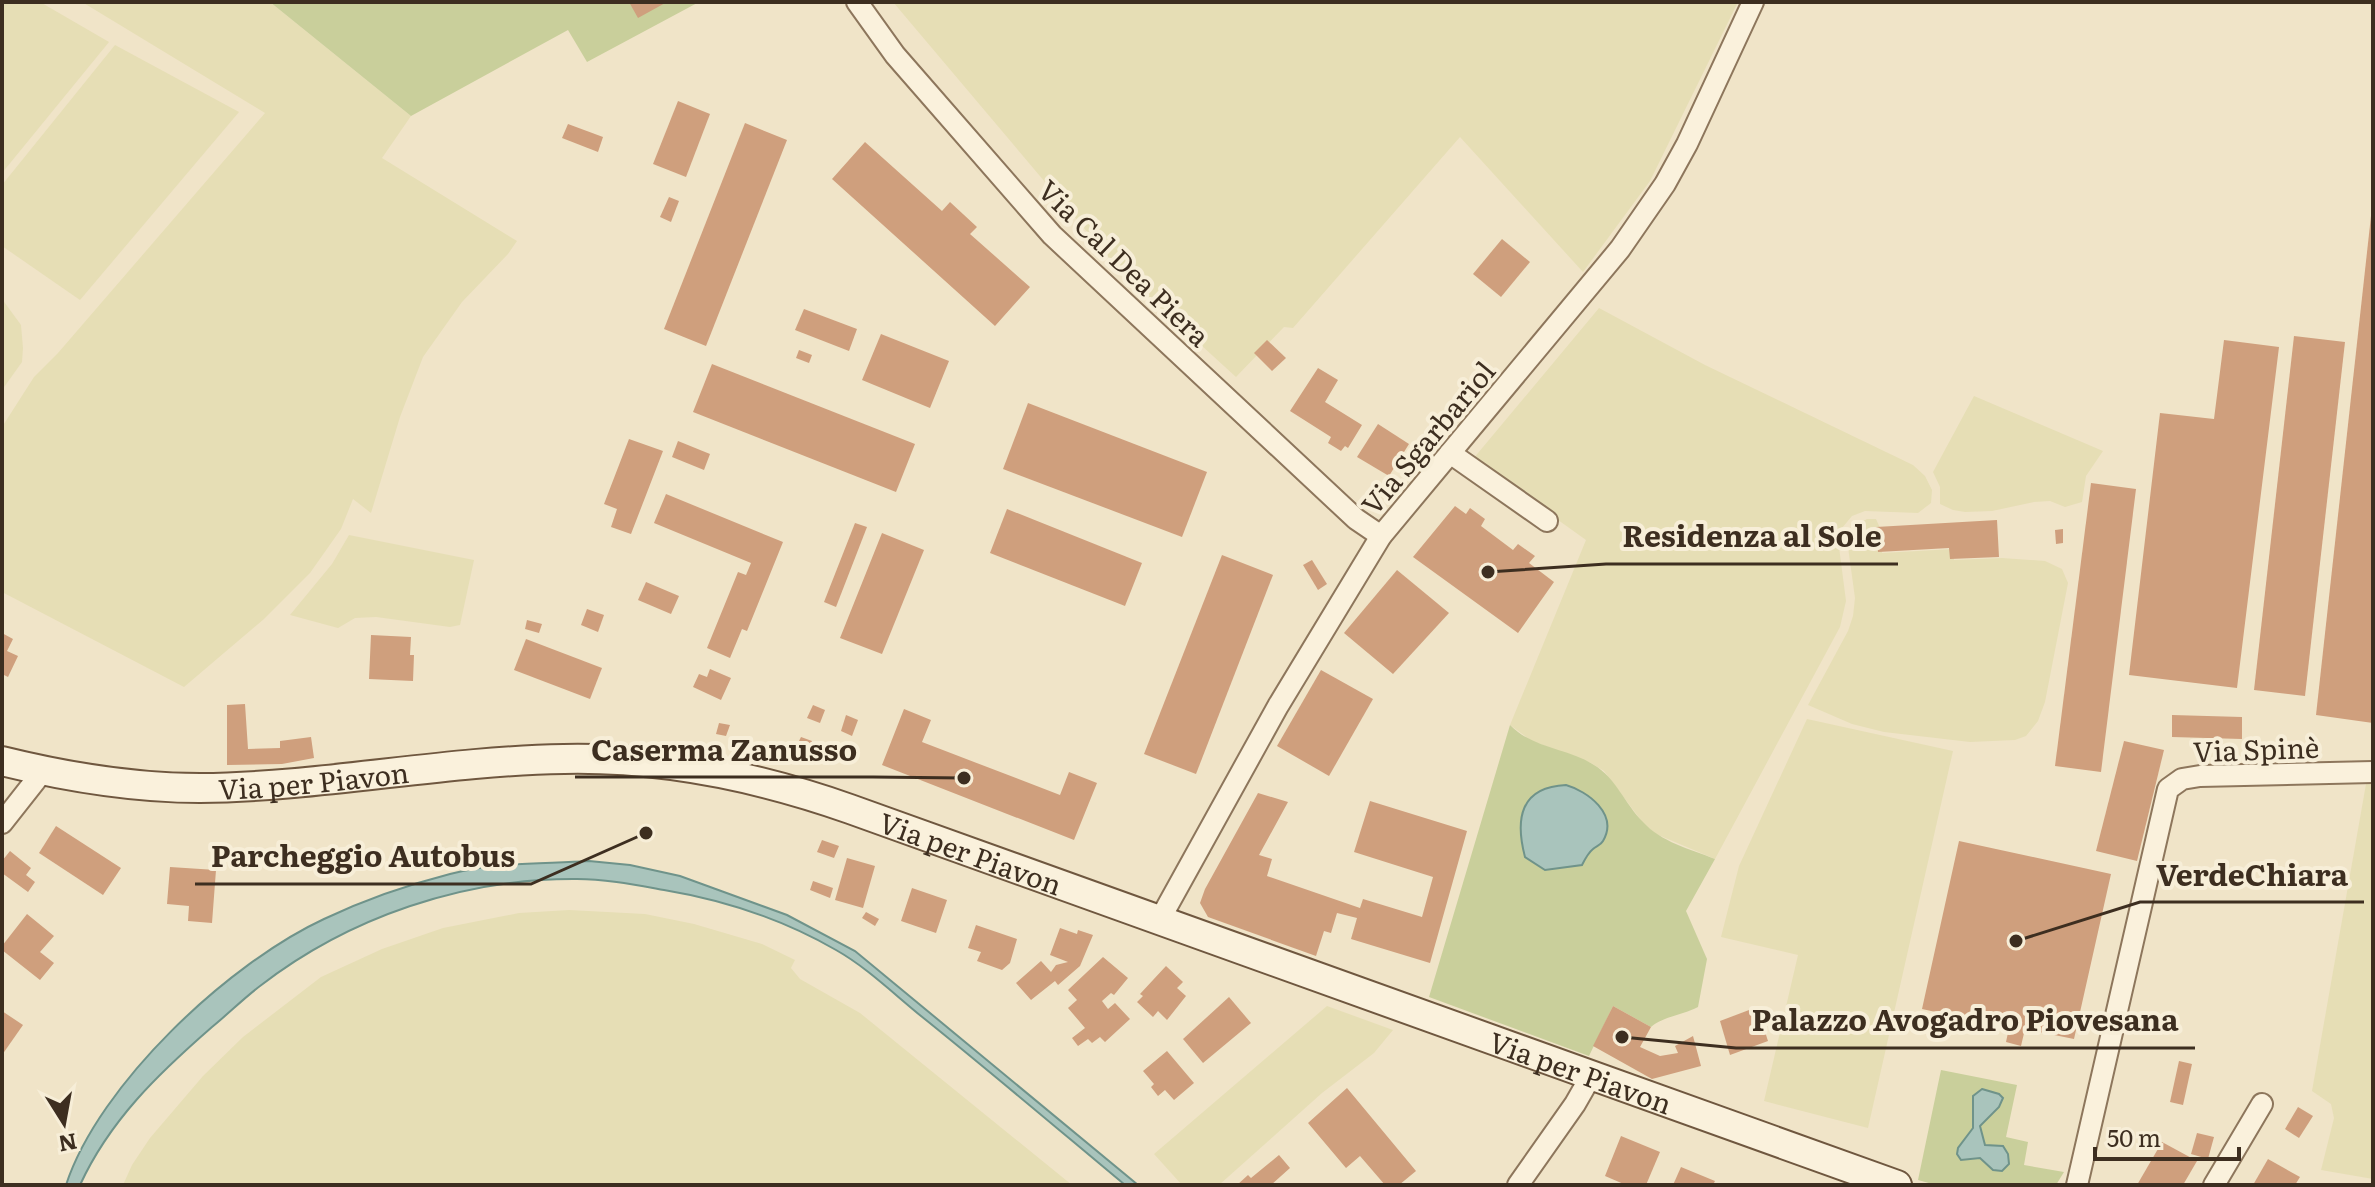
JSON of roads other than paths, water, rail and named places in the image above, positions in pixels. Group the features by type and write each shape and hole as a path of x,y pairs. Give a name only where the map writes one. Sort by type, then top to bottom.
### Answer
{"street":[{"name":"Via Cal Dea Piera","path":"857,2 895,55 1052,235 1345,509 1381,536"},
{"name":"Via Sgarbariol","path":"1159,921 1278,706 1381,536 1620,249 1665,184 1753,2"},
{"path":"1450,453 1547,521"},
{"name":"Via per Piavon","path":"2,761 43,771 148,786 198,788 288,784 564,759 632,762 758,781 816,796 1897,1185"},
{"path":"2,823 43,771"},
{"name":"Via Spinè","path":"2077,1185 2168,789 2182,779 2200,776 2373,772"},
{"path":"1518,1185 1591,1076"},
{"path":"2214,1185 2262,1104"}],"water":[{"path":"1566,785 1583,792 1598,805 1604,813 1607,831 1602,842 1590,852 1582,865 1545,870 1525,857 1521,818 1530,799 1539,792"},
{"path":"589,861 630,865 680,876 787,915 855,951 1138,1185 1125,1185 882,983 816,939 775,920 709,899 621,883 577,879 535,880 451,894 410,906 331,940 254,991 173,1062 121,1119 92,1161 80,1185 66,1185 83,1146 107,1107 137,1068 209,996 287,939 355,906 450,874 501,865"},
{"path":"1982,1089 2003,1098 1999,1107 1980,1126 1985,1145 2003,1146 2008,1154 2009,1164 2002,1171 1993,1170 1980,1158 1961,1160 1957,1154 1973,1128 1973,1096"}],"place":[{"name":"Residenza al Sole","path":"1488,572"},
{"name":"Caserma Zanusso","path":"964,778"},
{"name":"Parcheggio Autobus","path":"646,833"},
{"name":"VerdeChiara","path":"2016,941"},
{"name":"Palazzo Avogadro Piovesana","path":"1622,1037"}]}
